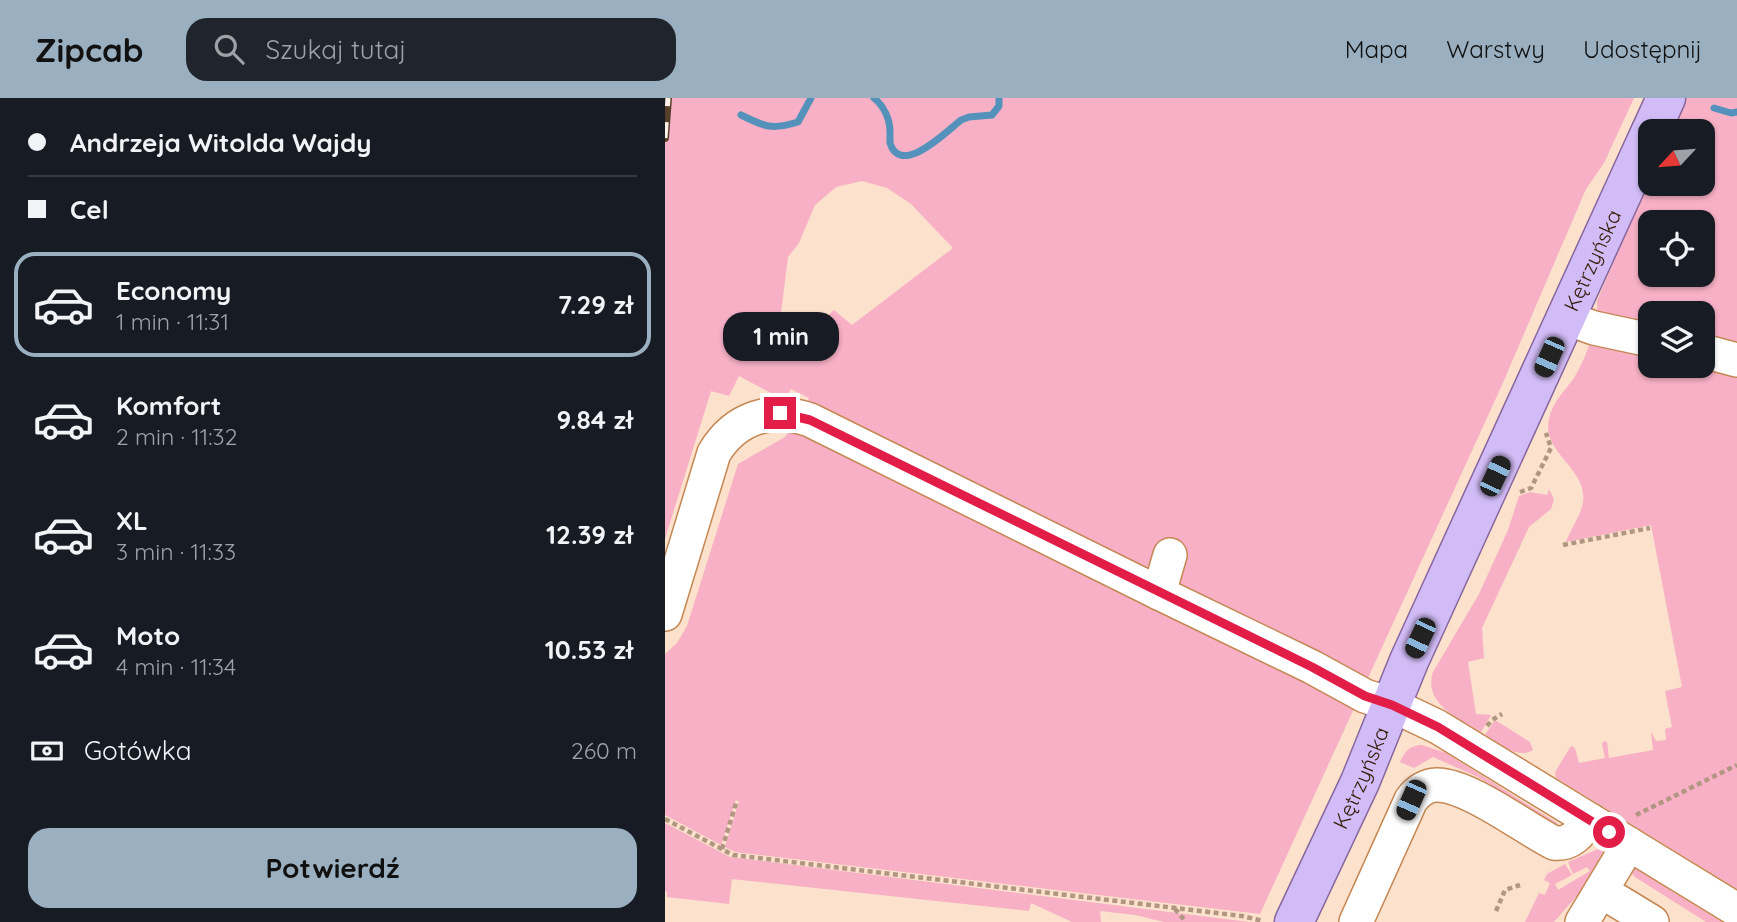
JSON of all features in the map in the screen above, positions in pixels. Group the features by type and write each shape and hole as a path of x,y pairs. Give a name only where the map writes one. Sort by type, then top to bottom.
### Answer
{"main road":[{"name":"Kętrzyńska","path":"1657,119 1666,98"},
{"name":"Kętrzyńska","path":"1278,922 1360,782 1409,662 1638,160"}],"street":[{"path":"1566,318 1594,328 1638,337"},
{"path":"1715,354 1737,360"},
{"path":"665,614 714,453 723,438 742,424 760,416 780,413 810,420 1312,667 1365,696 1392,705 1438,727 1590,820 1632,830 1737,910"},
{"path":"1159,593 1170,555"},
{"path":"1356,922 1411,800 1423,789 1440,785 1469,795 1554,843 1564,844 1572,840 1590,820"},
{"path":"1582,922 1632,830"},
{"path":"1601,891 1651,922"}],"path":[{"path":"1513,496 1531,488 1551,448 1545,432"},
{"path":"1563,545 1650,528"},
{"path":"1632,830 1737,765"},
{"path":"722,849 737,800"},
{"path":"665,819 733,855 1278,922"},
{"path":"1496,911 1505,890 1520,885"},
{"path":"1175,908 1186,922"}],"shaded area":[{"path":"665,98 1634,98 1604,163 1586,189 1502,385 1260,914 735,852 725,847 739,801 736,800 721,845 665,815 665,654 677,643 687,626 738,464 785,437 792,427 796,426 809,398 791,389 782,399 739,376 729,396 711,391 665,539","holes":["862,181 887,188 911,204 953,248 852,325 834,310 813,330 781,313 788,257 799,243 815,205 836,187"]},
{"path":"1686,98 1737,98 1737,889 1556,778 1555,772 1571,746 1575,748 1579,763 1605,758 1602,744 1604,741 1607,742 1609,758 1653,750 1651,732 1656,741 1666,740 1665,729 1672,727 1665,691 1682,687 1651,525 1566,542 1582,507 1583,490 1579,479 1552,442 1548,431 1549,419 1553,407 1574,378 1585,356 1597,317 1597,301 1642,196 1715,196 1715,119 1676,119"},
{"path":"1549,489 1554,499 1551,509 1529,527 1482,628 1484,658 1468,662 1476,714 1491,715 1481,732 1453,715 1438,701 1431,683 1433,672 1479,594 1508,530 1519,496 1530,492 1547,495"},
{"path":"1495,720 1530,742 1533,750 1527,753 1514,752 1485,735"},
{"path":"1422,745 1446,753 1557,823 1556,826 1478,777 1433,757 1414,768 1400,762 1408,749"},
{"path":"665,823 730,857 1249,922 1164,922 1100,911 1101,922 1072,922 1031,903 1029,911 732,879 729,904 667,897"},
{"path":"1598,849 1604,852 1600,869 1554,922 1525,922 1539,893 1545,895 1550,883 1544,880 1547,874 1565,864 1572,875 1555,884 1558,890 1590,871 1587,867 1573,874 1568,862"},
{"path":"1631,866 1722,922 1706,922 1635,877 1631,873"}],"waterway":[{"path":"741,115 769,126 798,122 811,98"},
{"path":"874,98 888,118 890,143 896,152 904,156 925,148 961,120 992,115 999,106 999,98"},
{"path":"1714,108 1737,112"}],"railway":[{"path":"665,138 668,98"}],"route":[{"path":"780,413 810,420 1312,667 1348,688 1438,727 1609,832"}]}
